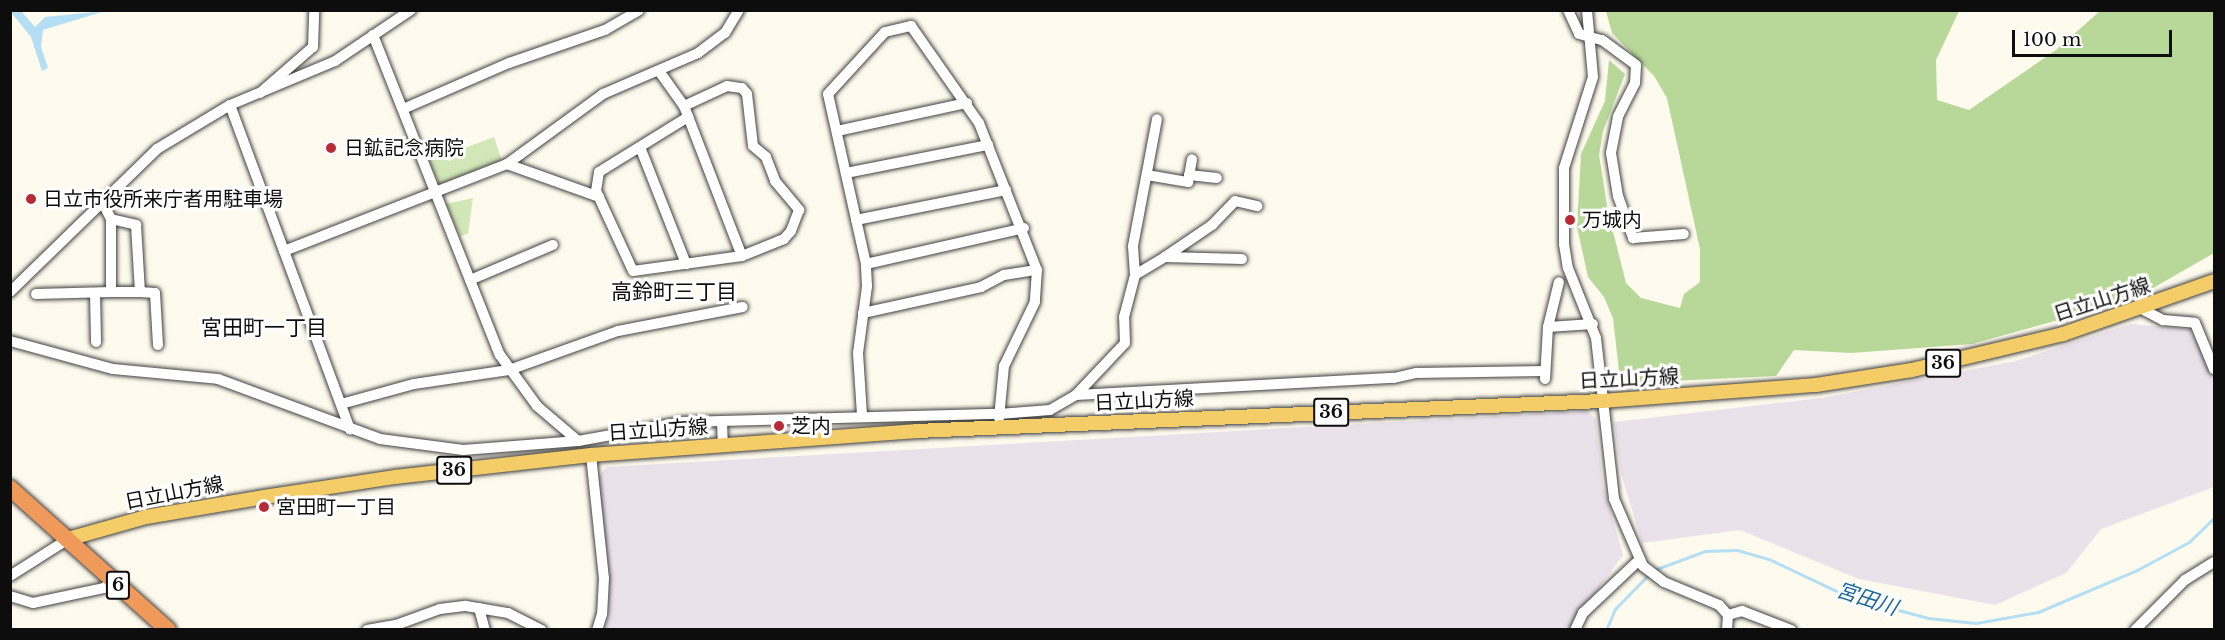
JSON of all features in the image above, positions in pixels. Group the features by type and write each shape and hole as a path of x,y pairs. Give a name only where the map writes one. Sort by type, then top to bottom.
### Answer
{"highway":[{"name":"6","path":"10,488 168,630"}],"main road":[{"name":"日立山方線","path":"68,539 146,517 264,497 395,477 591,455 999,421 1602,401 1779,390 1912,370 2063,334 2142,309 2214,281"}],"street":[{"path":"260,93 313,47 314,10"},
{"path":"10,292 40,260 104,205 157,149 230,105 326,66 411,10"},
{"path":"403,109 509,63 605,30 639,10"},
{"path":"284,251 507,164 603,94 698,53 725,33 739,10"},
{"path":"1568,10 1573,28 1631,60 1637,70 1618,117 1611,153 1618,196 1633,238 1684,234"},
{"path":"1587,10 1593,77 1567,153 1562,183 1566,257 1593,324 1614,499 1641,563 1656,578 1711,600 1728,615"},
{"path":"862,415 858,353 866,264 828,94 885,32 911,26 967,103 988,144 1024,228 1037,270 1035,302 1004,366 999,421"},
{"path":"373,35 470,280 509,370 549,419 578,441"},
{"path":"659,70 686,112 742,256"},
{"path":"727,86 742,88 747,94 753,146 766,157 775,182 799,210 791,231 784,239 742,256 633,271 599,197 599,172 640,147 686,112 727,86"},
{"path":"837,131 967,103"},
{"path":"230,105 350,429"},
{"path":"10,341 113,369 218,379 350,429 400,444 463,450 578,441 659,424 862,415 999,421 1050,410 1076,395 1125,343 1124,317 1135,275 1133,246 1157,119"},
{"path":"846,173 988,144"},
{"path":"640,147 686,264"},
{"path":"1147,175 1188,182 1191,159"},
{"path":"507,164 599,197"},
{"path":"1189,175 1217,178"},
{"path":"856,220 1006,190"},
{"path":"1135,275 1212,225 1235,201 1257,206"},
{"path":"104,205 111,219 111,292"},
{"path":"111,219 136,225 140,292"},
{"path":"866,264 1024,228"},
{"path":"470,280 553,245"},
{"path":"1165,256 1242,259"},
{"path":"863,313 981,287 1004,274 1037,270"},
{"path":"1076,395 1382,379 1416,373 1545,375 1548,327 1559,282"},
{"path":"95,293 96,342"},
{"path":"36,294 155,293 158,345"},
{"path":"341,404 414,384 509,370 618,331 743,307"},
{"path":"2142,309 2163,320 2195,323 2214,369"},
{"path":"1548,327 1593,324"},
{"path":"722,421 723,444"},
{"path":"591,455 604,578 602,614 597,630"},
{"path":"10,576 68,539"},
{"path":"2136,630 2185,580 2214,562"},
{"path":"1575,630 1583,613 1641,563"},
{"path":"10,596 33,603 104,588 113,580"},
{"path":"366,630 396,625 440,609 479,608 508,614 542,630"},
{"path":"479,608 485,630"},
{"path":"1728,615 1742,611 1791,630"},
{"path":"1727,630 1728,615"}],"shaded area":[{"path":"2130,324 2189,329 2214,375 2214,487 2101,529 2066,573 1995,605 1859,579 1740,530 1642,543 1621,473 1614,422 1822,398 2016,361"},
{"path":"1587,411 1596,419 1603,486 1623,555 1569,629 604,629 609,617 609,573 598,478 606,467"}],"green space":[{"path":"1606,11 1959,11 1936,60 1937,100 1969,110 2056,50 2100,11 2214,11 2214,253 2134,299 1972,344 1851,353 1794,350 1776,376 1629,383 1619,371 1613,318 1604,297 1588,277 1577,227 1581,154 1605,101 1609,60 1625,74 1603,131 1599,155 1608,212 1626,283 1641,298 1680,308 1684,294 1700,282 1700,249 1667,98 1654,76 1612,33"},
{"path":"449,136 454,152 494,137 502,161 440,185 422,144"},
{"path":"473,198 468,234 460,236 446,204"}],"water":[{"path":"10,11 21,11 35,27 45,17 105,11 43,30 41,47 48,68 42,71 31,37"}],"waterway":[{"name":"宮田川","path":"1654,570 1705,551 1737,550 1769,559 1847,596 1928,618 1976,623 2038,612 2137,570 2189,542 2214,518"},
{"name":"宮田川","path":"1606,630 1615,609 1649,574"}],"place":[{"name":"日鉱記念病院","path":"331,148"},
{"name":"日立市役所来庁者用駐車場","path":"31,199"},
{"name":"万城内","path":"1570,220"},
{"name":"芝内","path":"779,426"},
{"name":"宮田町一丁目","path":"264,507"}],"district":[{"name":"高鈴町三丁目","path":"674,292"},
{"name":"宮田町一丁目","path":"264,328"}]}
